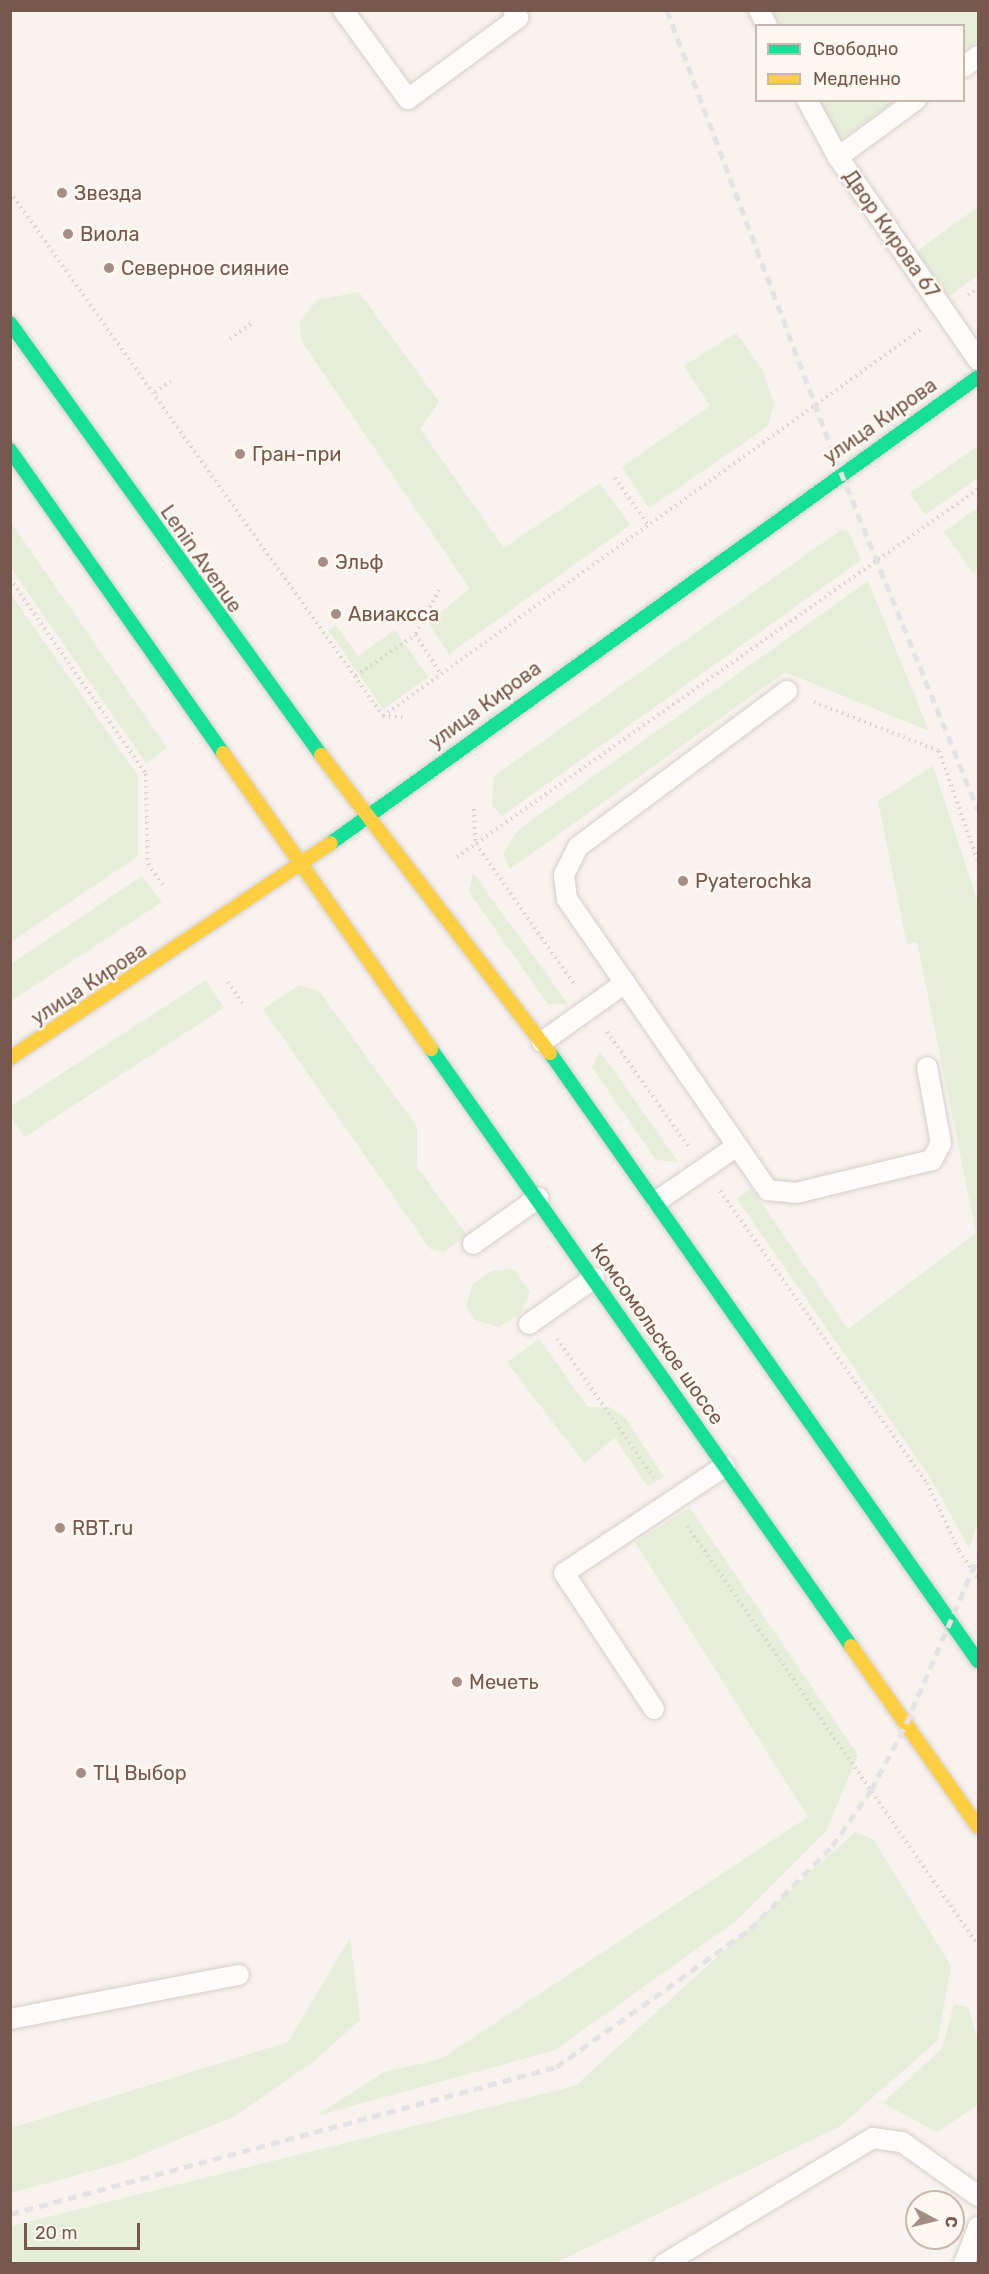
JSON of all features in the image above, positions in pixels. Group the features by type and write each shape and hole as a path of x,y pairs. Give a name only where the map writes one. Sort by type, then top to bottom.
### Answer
{"main road":[{"name":"Lenin Avenue","path":"10,323 365,814"},
{"name":"улица Кирова","path":"10,1058 303,863 365,814 978,377"},
{"path":"10,450 303,863"},
{"path":"365,814 542,1042 978,1660"},
{"name":"Комсомольское шоссе","path":"303,863 978,1827"}],"lane":[{"path":"344,10 408,99 518,18 513,10"},
{"path":"759,10 766,24"},
{"path":"965,66 978,56"},
{"path":"808,102 837,157"},
{"name":"Двор Кирова 67","path":"913,102 837,157 978,360"},
{"path":"787,691 578,847 569,861 567,899 768,1190 781,1196 932,1160 941,1143 927,1067"},
{"path":"542,1042 625,983"},
{"path":"657,1202 737,1146"},
{"path":"473,1244 538,1198"},
{"path":"535,1320 594,1278"},
{"path":"654,1709 564,1573 725,1466"},
{"path":"10,2019 239,1975"},
{"path":"664,2264 873,2138 902,2142 978,2196"},
{"path":"964,2264 978,2227"}],"path":[{"path":"10,192 155,392 383,716"},
{"path":"383,716 978,288"},
{"path":"230,339 252,323"},
{"path":"155,392 171,381"},
{"path":"615,478 648,525"},
{"path":"457,857 978,489"},
{"path":"10,579 146,774 148,864 164,886"},
{"path":"356,676 415,635 439,590"},
{"path":"415,635 441,674"},
{"path":"787,691 939,751 978,861"},
{"path":"383,716 406,718"},
{"path":"228,982 245,1007"},
{"path":"535,1320 670,1501 978,1945"}],"green space":[{"path":"770,11 978,11 978,41 965,51 965,24 777,24"},
{"path":"819,102 894,102 839,140"},
{"path":"978,207 978,275 949,296 917,251"},
{"path":"359,292 439,402 420,429 504,548 600,483 630,525 449,654 428,622 470,589 301,340 300,322 317,300"},
{"path":"736,333 762,369 774,404 767,427 649,508 622,467 710,406 684,366"},
{"path":"978,446 978,478 925,515 910,493"},
{"path":"978,507 978,569 973,573 944,532"},
{"path":"10,521 167,748 146,763 11,568"},
{"path":"841,530 849,532 861,560 502,816 492,805 494,776"},
{"path":"868,581 929,731 785,672 510,869 503,853 518,830"},
{"path":"10,593 138,776 138,856 11,942"},
{"path":"336,625 358,656 395,630 428,677 383,709 328,630"},
{"path":"933,766 978,903 978,1522 969,1548 930,1477 737,1199 751,1188 848,1329 976,1233 917,942 907,944 878,801"},
{"path":"473,873 568,1004 548,1004 469,892"},
{"path":"142,876 162,902 11,1001 11,964"},
{"path":"206,980 224,1008 24,1137 10,1115 10,1107"},
{"path":"299,985 319,991 417,1127 417,1167 467,1235 444,1252 430,1249 263,1009"},
{"path":"600,1051 678,1162 656,1160 592,1067"},
{"path":"514,1269 530,1292 521,1313 499,1327 475,1320 466,1306 473,1284 492,1271"},
{"path":"539,1339 588,1407 610,1407 626,1419 664,1477 647,1486 615,1438 584,1463 507,1362"},
{"path":"690,1508 858,1755 826,1831 737,1920 555,2050 316,2116 384,2072 441,2059 808,1817 635,1542"},
{"path":"855,1832 873,1839 951,1966 938,2040 839,2127 555,2263 11,2263 11,2226 575,2086"},
{"path":"350,1938 360,2020 314,2061 235,2116 124,2162 11,2193 11,2128 288,2042"},
{"path":"954,2004 968,2008 978,2040 978,2105 937,2132 883,2103 942,2048"}],"railway":[{"path":"667,10 841,472 978,809"},
{"path":"10,2214 556,2067 750,1929 832,1846 871,1790 906,1724 978,1557"}],"traffic: fast":[{"path":"10,323 321,755"},
{"path":"331,843 978,377"},
{"path":"10,450 223,753"},
{"path":"431,1049 851,1646"},
{"path":"550,1053 978,1661"}],"traffic: slow":[{"path":"223,753 431,1049"},
{"path":"321,755 550,1053"},
{"path":"10,1058 331,843"},
{"path":"851,1646 978,1827"}],"place":[{"name":"Звезда","path":"62,193"},
{"name":"Виола","path":"68,234"},
{"name":"Северное сияние","path":"109,268"},
{"name":"Гран-при","path":"240,454"},
{"name":"Эльф","path":"323,562"},
{"name":"Авиаксса","path":"336,614"},
{"name":"Pyaterochka","path":"683,881"},
{"name":"RBT.ru","path":"60,1528"},
{"name":"Мечеть","path":"457,1682"},
{"name":"ТЦ Выбор","path":"81,1773"}]}
